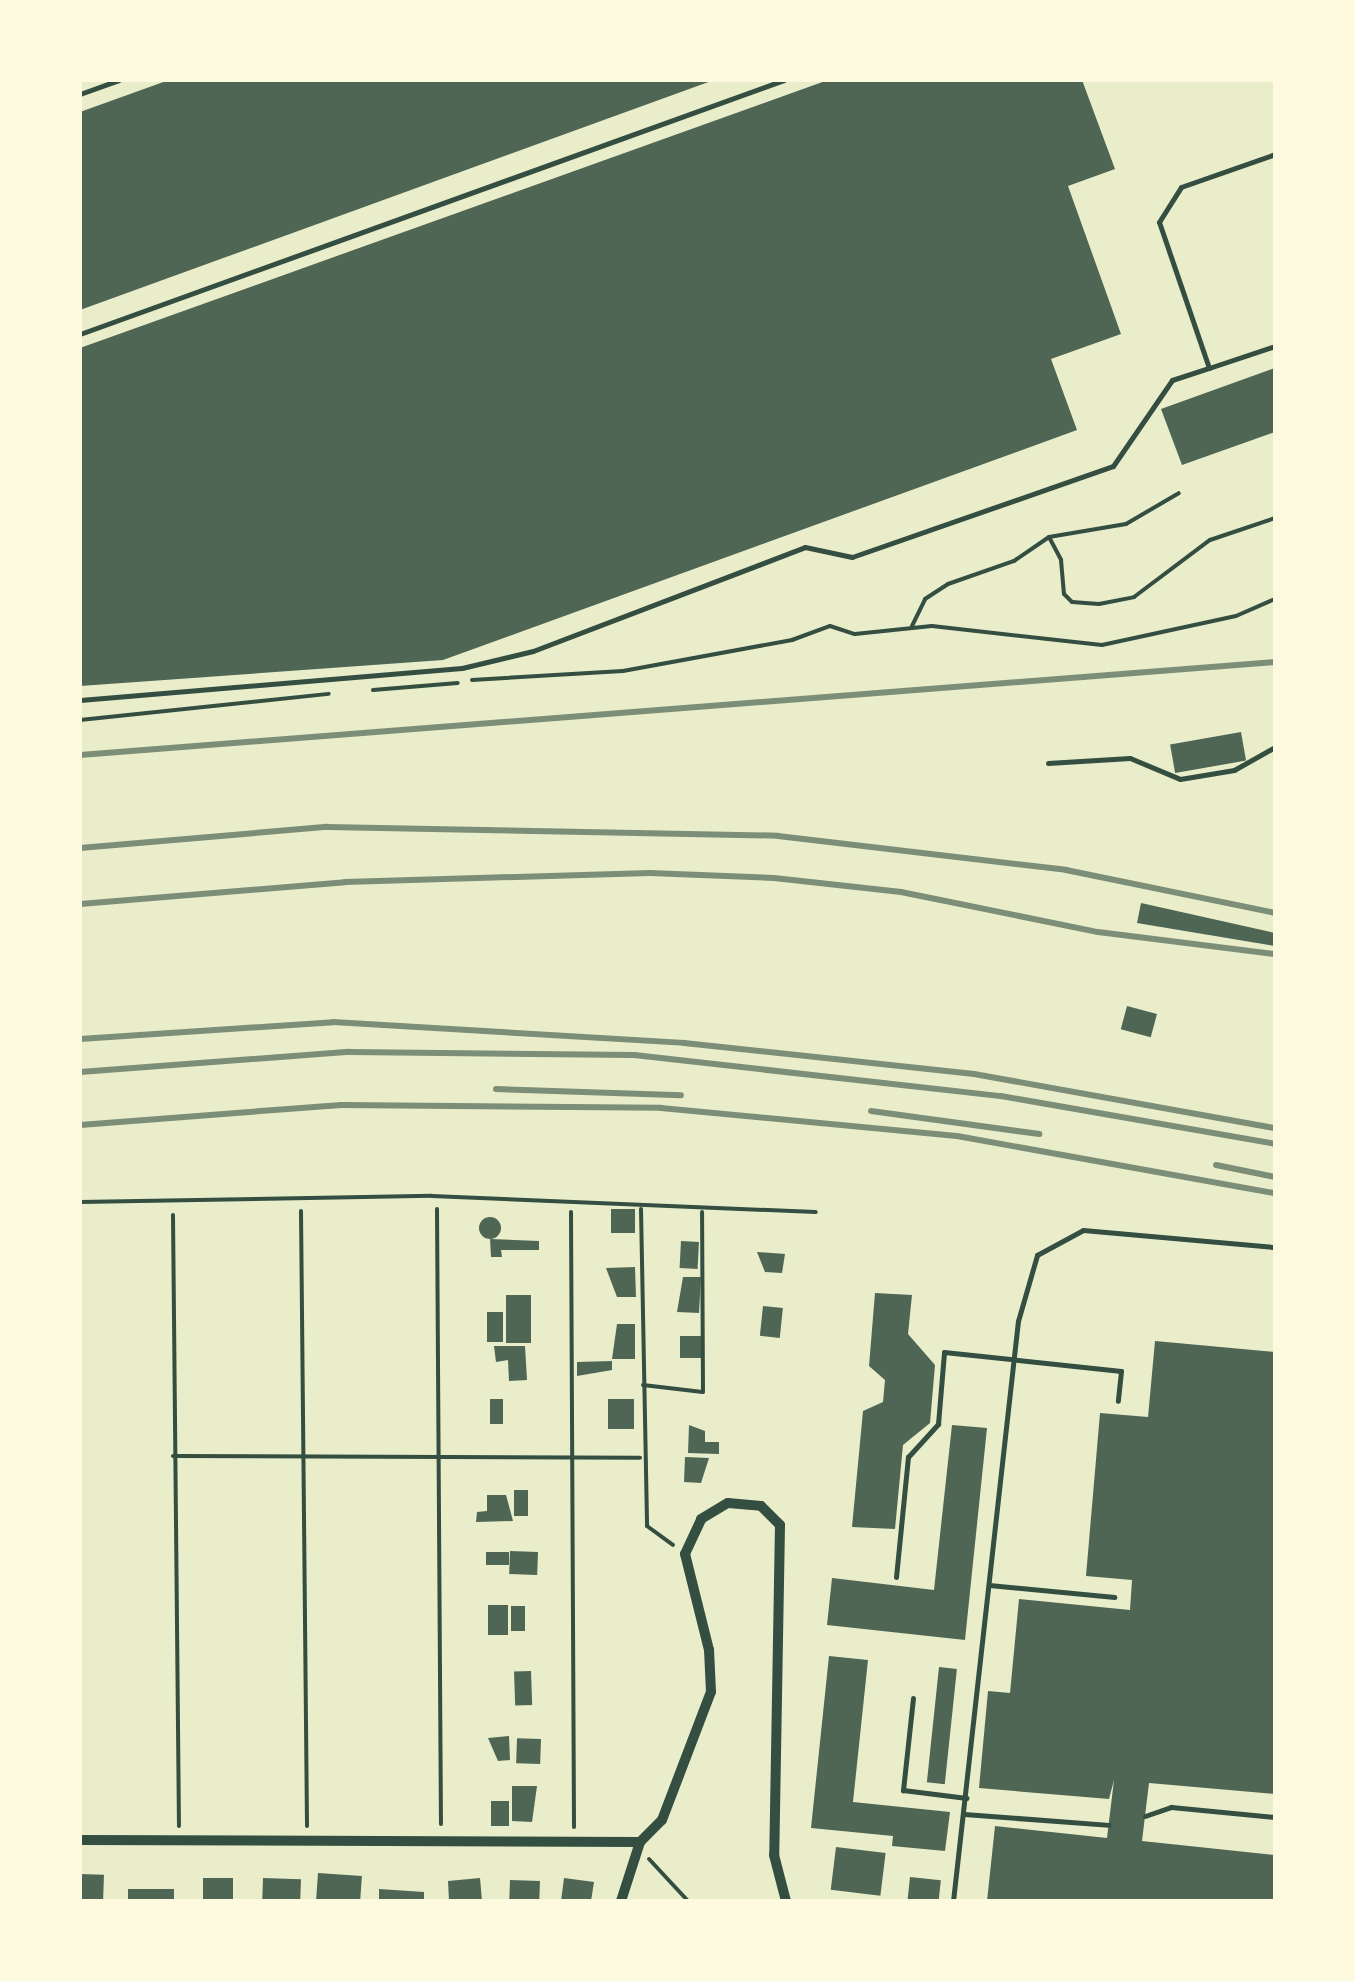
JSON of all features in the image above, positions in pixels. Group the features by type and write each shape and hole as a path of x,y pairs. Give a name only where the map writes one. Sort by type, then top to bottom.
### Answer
{"street":[{"path":"621,1901 640,1842 662,1820 711,1692 710,1650 685,1554 701,1519 728,1504 760,1506 780,1525 774,1854 786,1901"},
{"path":"80,1840 640,1842"}],"lane":[{"path":"80,94 118,80"},
{"path":"80,334 784,80"},
{"path":"1209,368 1158,222 1181,186 1275,154"},
{"path":"80,700 462,668 533,651 805,547 852,557 1113,466 1172,380 1275,346"},
{"path":"1048,763 1130,758 1180,780 1246,766 1275,747"},
{"path":"953,1901 1014,1357 1025,1280 1037,1255 1060,1237 1122,1231 1275,1247"},
{"path":"896,1577 908,1458 938,1424 944,1352 1120,1371 1118,1401"},
{"path":"989,1585 1114,1598"},
{"path":"913,1698 903,1790 966,1798"},
{"path":"1145,1816 1172,1808 1275,1818"},
{"path":"964,1814 1109,1825"}],"path":[{"path":"912,627 924,598 1014,561 1049,537 1126,524 1179,493"},
{"path":"1049,537 1060,560 1064,594 1072,602 1099,604 1134,597 1210,540 1275,518"},
{"path":"361,691 622,671 792,640 830,626 855,634 912,627 1102,645 1236,616 1275,599"},
{"path":"80,720 342,692"},
{"path":"80,1202 432,1196 816,1212"},
{"path":"437,1209 441,1841"},
{"path":"641,1209 640,1458 646,1526 685,1554"},
{"path":"301,1211 307,1840"},
{"path":"571,1212 573,1842"},
{"path":"641,1384 703,1392 702,1212"},
{"path":"173,1216 178,1840"},
{"path":"172,1456 640,1458"},
{"path":"640,1842 658,1875 688,1901"}],"building":[{"path":"169,80 714,80 80,310 80,112"},
{"path":"828,80 1082,80 1115,169 1068,186 1121,334 1051,359 1077,430 443,660 80,686 80,348"},
{"path":"1275,368 1275,432 1182,465 1161,409"},
{"path":"1241,732 1246,761 1175,773 1170,745"},
{"path":"1141,903 1275,933 1275,946 1137,923"},
{"path":"1127,1006 1157,1014 1151,1037 1121,1029"},
{"path":"611,1209 635,1209 635,1233 611,1233"},
{"path":"490,1217 498,1220 498,1236 490,1239 482,1236 479,1228 482,1220"},
{"path":"490,1239 539,1241 539,1250 501,1250 502,1257 491,1257"},
{"path":"681,1241 699,1242 698,1269 680,1268"},
{"path":"757,1252 785,1254 782,1273 765,1272"},
{"path":"635,1267 636,1297 617,1297 606,1268"},
{"path":"683,1277 701,1277 699,1313 677,1312"},
{"path":"875,1293 912,1295 908,1334 935,1365 930,1423 903,1445 895,1529 852,1527 863,1411 883,1402 885,1380 869,1366"},
{"path":"506,1295 531,1295 531,1343 506,1343"},
{"path":"763,1306 783,1308 780,1338 760,1336"},
{"path":"487,1312 503,1312 503,1342 487,1342"},
{"path":"617,1324 635,1324 635,1359 612,1359"},
{"path":"680,1336 702,1336 702,1358 680,1358"},
{"path":"1155,1341 1275,1352 1275,1794 1149,1783 1142,1841 1275,1855 1275,1901 987,1901 995,1826 1107,1838 1114,1780 1109,1799 979,1788 988,1691 1010,1693 1019,1599 1130,1610 1132,1580 1086,1576 1100,1413 1148,1417"},
{"path":"494,1346 525,1346 527,1380 509,1381 508,1360 496,1362"},
{"path":"612,1361 612,1370 577,1376 577,1362"},
{"path":"490,1399 503,1399 503,1424 490,1424"},
{"path":"608,1399 634,1399 634,1429 608,1429"},
{"path":"689,1425 705,1431 705,1442 719,1442 719,1454 688,1453"},
{"path":"952,1425 987,1428 965,1640 827,1625 832,1578 934,1590"},
{"path":"685,1457 709,1458 701,1483 684,1482"},
{"path":"514,1490 528,1490 528,1516 514,1516"},
{"path":"487,1495 506,1495 513,1521 476,1522 477,1512 487,1511"},
{"path":"510,1551 538,1552 537,1575 509,1574"},
{"path":"486,1552 509,1552 509,1565 486,1565"},
{"path":"488,1605 508,1605 508,1635 488,1635"},
{"path":"511,1606 525,1606 525,1631 511,1631"},
{"path":"829,1656 868,1660 853,1802 950,1812 945,1851 892,1846 893,1836 811,1828"},
{"path":"939,1667 957,1669 945,1784 927,1782"},
{"path":"531,1671 532,1705 515,1706 514,1672"},
{"path":"509,1736 510,1760 498,1761 488,1738"},
{"path":"517,1738 541,1739 540,1764 516,1763"},
{"path":"512,1786 537,1786 532,1822 512,1821"},
{"path":"491,1801 509,1801 509,1826 491,1826"},
{"path":"836,1847 886,1853 880,1896 831,1890"},
{"path":"318,1873 362,1876 360,1901 316,1901"},
{"path":"80,1874 104,1875 103,1901 80,1901"},
{"path":"910,1877 941,1880 939,1901 907,1901"},
{"path":"203,1878 233,1878 233,1901 203,1901"},
{"path":"263,1878 301,1879 300,1901 262,1901"},
{"path":"480,1878 482,1901 449,1901 448,1881"},
{"path":"564,1878 594,1882 591,1901 561,1901"},
{"path":"510,1880 540,1881 539,1901 509,1901"},
{"path":"128,1889 174,1889 174,1901 128,1901"},
{"path":"379,1889 424,1892 424,1901 379,1901"}],"railway":[{"path":"80,755 1275,662"},
{"path":"80,848 327,827 778,836 1066,870 1275,913"},
{"path":"80,904 345,882 650,873 774,878 901,892 1098,932 1275,954"},
{"path":"80,1039 333,1022 684,1043 974,1074 1275,1128"},
{"path":"80,1072 349,1052 634,1055 1001,1096 1275,1144"},
{"path":"496,1089 681,1095"},
{"path":"80,1125 341,1105 661,1108 957,1136 1275,1193"},
{"path":"871,1111 1039,1134"},
{"path":"1216,1165 1275,1177"}]}
